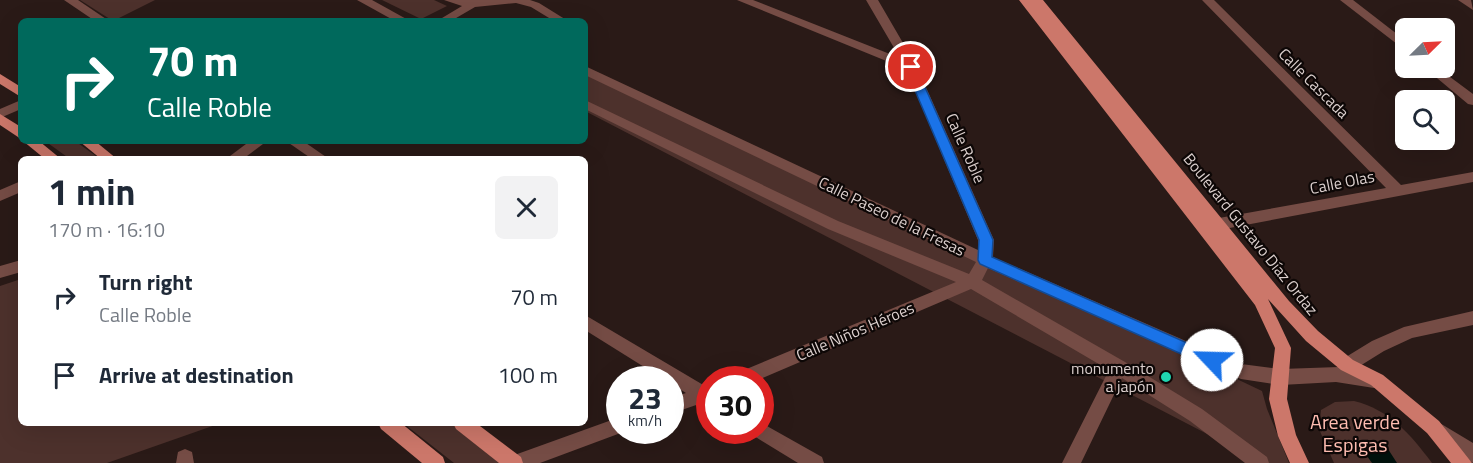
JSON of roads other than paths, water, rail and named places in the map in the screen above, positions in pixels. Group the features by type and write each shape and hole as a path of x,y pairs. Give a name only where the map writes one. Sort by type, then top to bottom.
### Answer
{"main road":[{"name":"Boulevard Gustavo Díaz Ordaz","path":"1025,0 1261,301 1283,348 1278,399 1287,436 1299,463"},
{"name":"Boulevard Gustavo Díaz Ordaz","path":"1037,0 1283,306 1312,336 1347,365 1377,380 1434,427 1463,463"},
{"path":"0,78 18,91"},
{"path":"0,118 18,132"},
{"path":"34,144 50,156"},
{"path":"90,144 106,156"},
{"path":"391,426 436,463"},
{"path":"466,426 515,463"}],"street":[{"path":"70,0 98,18"},
{"path":"363,0 398,18"},
{"path":"450,0 475,2 516,0 535,5 557,18"},
{"path":"743,0 911,67"},
{"name":"Calle Roble","path":"872,0 911,67 986,240 985,260"},
{"name":"Calle Cascada","path":"1208,0 1397,190"},
{"path":"1346,0 1395,38"},
{"path":"1464,0 1473,7"},
{"path":"448,18 475,2"},
{"name":"Calle Paseo de la Fresas","path":"588,71 985,260 1212,360 1241,371 1281,377 1336,374 1377,380"},
{"path":"1444,78 1473,101"},
{"path":"0,114 18,105"},
{"name":"Calle Paseo de la Fresas","path":"588,105 833,225 972,282 1119,367 1196,415 1260,463"},
{"path":"238,156 256,144"},
{"path":"298,144 317,156"},
{"name":"Calle Olas","path":"1219,224 1473,177"},
{"path":"0,195 18,187"},
{"path":"972,282 985,260"},
{"path":"0,272 18,267"},
{"name":"Calle Niños Héroes","path":"771,366 972,282"},
{"path":"1347,365 1378,346 1410,332 1473,318"},
{"path":"588,323 696,388"},
{"path":"1071,463 1119,367"},
{"path":"1434,427 1473,454"},
{"path":"515,463 606,430"},
{"path":"774,438 815,463"}],"place":[{"name":"monumento a japón","path":"1166,377"}],"park label":[{"name":"Area verde Espigas","path":"1355,432"}]}
